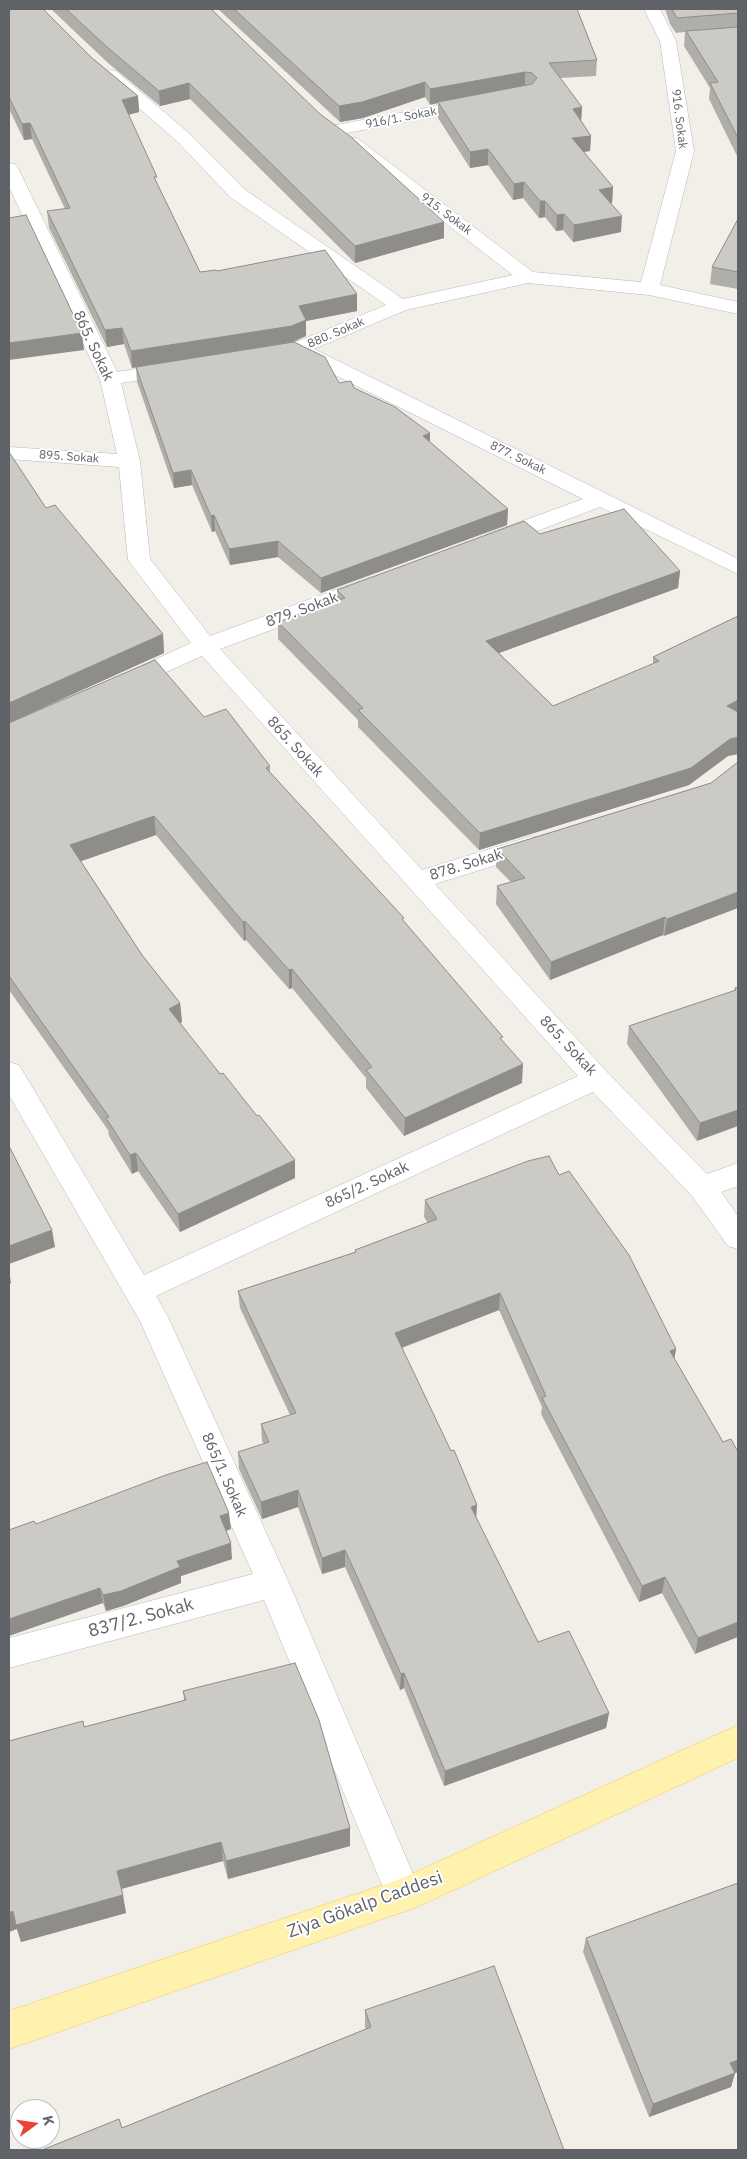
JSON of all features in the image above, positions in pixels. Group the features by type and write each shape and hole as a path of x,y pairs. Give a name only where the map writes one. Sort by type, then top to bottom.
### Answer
{"main road":[{"name":"Ziya Gökalp Caddesi","path":"9,2030 404,1895 738,1741"}],"street":[{"name":"916. Sokak","path":"649,289 685,151 677,40 652,9"},
{"path":"94,62 185,139 237,193 400,306"},
{"name":"916/1. Sokak","path":"336,130 487,101"},
{"name":"915. Sokak","path":"321,117 528,277"},
{"name":"865. Sokak","path":"11,177 110,379 129,461 138,560 205,646 416,881 597,1078 702,1188 738,1238"},
{"path":"528,277 649,289 738,308"},
{"name":"880. Sokak","path":"269,353 298,348 400,306 528,277"},
{"name":"877. Sokak","path":"298,348 738,567"},
{"path":"110,379 194,365"},
{"name":"895. Sokak","path":"9,453 129,461"},
{"path":"472,547 602,499"},
{"name":"879. Sokak","path":"107,690 205,646 389,578"},
{"name":"878. Sokak","path":"416,881 558,837"},
{"name":"865/2. Sokak","path":"138,1291 597,1078"},
{"name":"865/1. Sokak","path":"14,1089 152,1317 273,1583 404,1895"},
{"path":"702,1188 738,1174"},
{"name":"837/2. Sokak","path":"9,1653 273,1583"}],"building":[{"path":"9,9 43,9 92,58 138,96 122,100 157,177 154,177 200,272 217,271 325,250 357,294 299,306 306,320 292,326 131,351 122,328 105,330 47,211 70,208 30,123 22,124 9,97"},
{"path":"66,9 211,9 320,114 351,137 444,222 355,246 189,83 159,91"},
{"path":"234,9 577,9 597,60 549,63 582,107 573,109 591,136 572,138 613,187 599,190 622,216 574,225 564,214 557,215 545,201 540,201 524,182 514,184 488,149 470,152 438,102 532,84 537,78 532,73 525,72 430,89 425,82 362,102 339,106"},
{"path":"672,9 738,9 738,13 677,18"},
{"path":"738,27 738,138 710,83 718,82 686,31"},
{"path":"26,215 82,333 9,343 9,218"},
{"path":"738,219 738,272 712,267"},
{"path":"294,342 325,357 339,383 351,381 354,388 395,407 430,433 423,436 508,509 321,578 278,541 229,549 214,515 211,516 191,470 173,473 136,367"},
{"path":"9,452 46,508 55,505 163,634 9,703"},
{"path":"624,509 680,571 486,641 553,706 659,661 653,657 738,616 738,700 727,706 738,712 738,737 730,739 691,768 480,833 358,710 363,708 278,622 345,598 337,590 524,521 540,534"},
{"path":"155,660 204,717 226,709 270,766 266,768 404,918 402,919 503,1037 500,1038 523,1064 405,1118 366,1070 372,1067 292,969 289,970 245,921 243,922 154,816 70,845 142,955 180,1003 169,1009 220,1074 223,1073 295,1160 178,1214 136,1153 130,1155 106,1118 109,1117 9,976 9,723"},
{"path":"738,762 738,892 667,919 665,917 551,962 497,886 525,878 497,849 711,783"},
{"path":"738,987 738,1110 700,1123 629,1026 736,990 735,988"},
{"path":"9,1146 52,1230 9,1246"},
{"path":"549,1156 559,1175 569,1171 629,1255 676,1349 670,1351 723,1442 731,1439 738,1452 738,1622 698,1638 665,1577 642,1586 542,1398 546,1396 500,1293 395,1333 451,1451 454,1450 477,1505 471,1507 538,1642 569,1631 609,1713 445,1771 404,1673 401,1674 345,1550 322,1558 298,1490 261,1502 238,1452 269,1442 261,1424 296,1413 238,1291 356,1252 355,1250 437,1219 425,1200 528,1161"},
{"path":"207,1462 229,1513 220,1516 231,1543 177,1561 180,1567 121,1591 103,1595 100,1588 9,1619 9,1530 34,1521 36,1524 166,1475"},
{"path":"295,1663 319,1720 350,1828 226,1861 221,1842 117,1871 123,1895 16,1925 13,1911 9,1913 9,1741 83,1721 84,1727 186,1700 183,1691"},
{"path":"738,1883 738,2060 730,2063 735,2073 653,2104 586,1938"},
{"path":"494,1966 564,2150 42,2150 60,2149 60,2143 119,2119 122,2128 371,2027 365,2010"}]}
